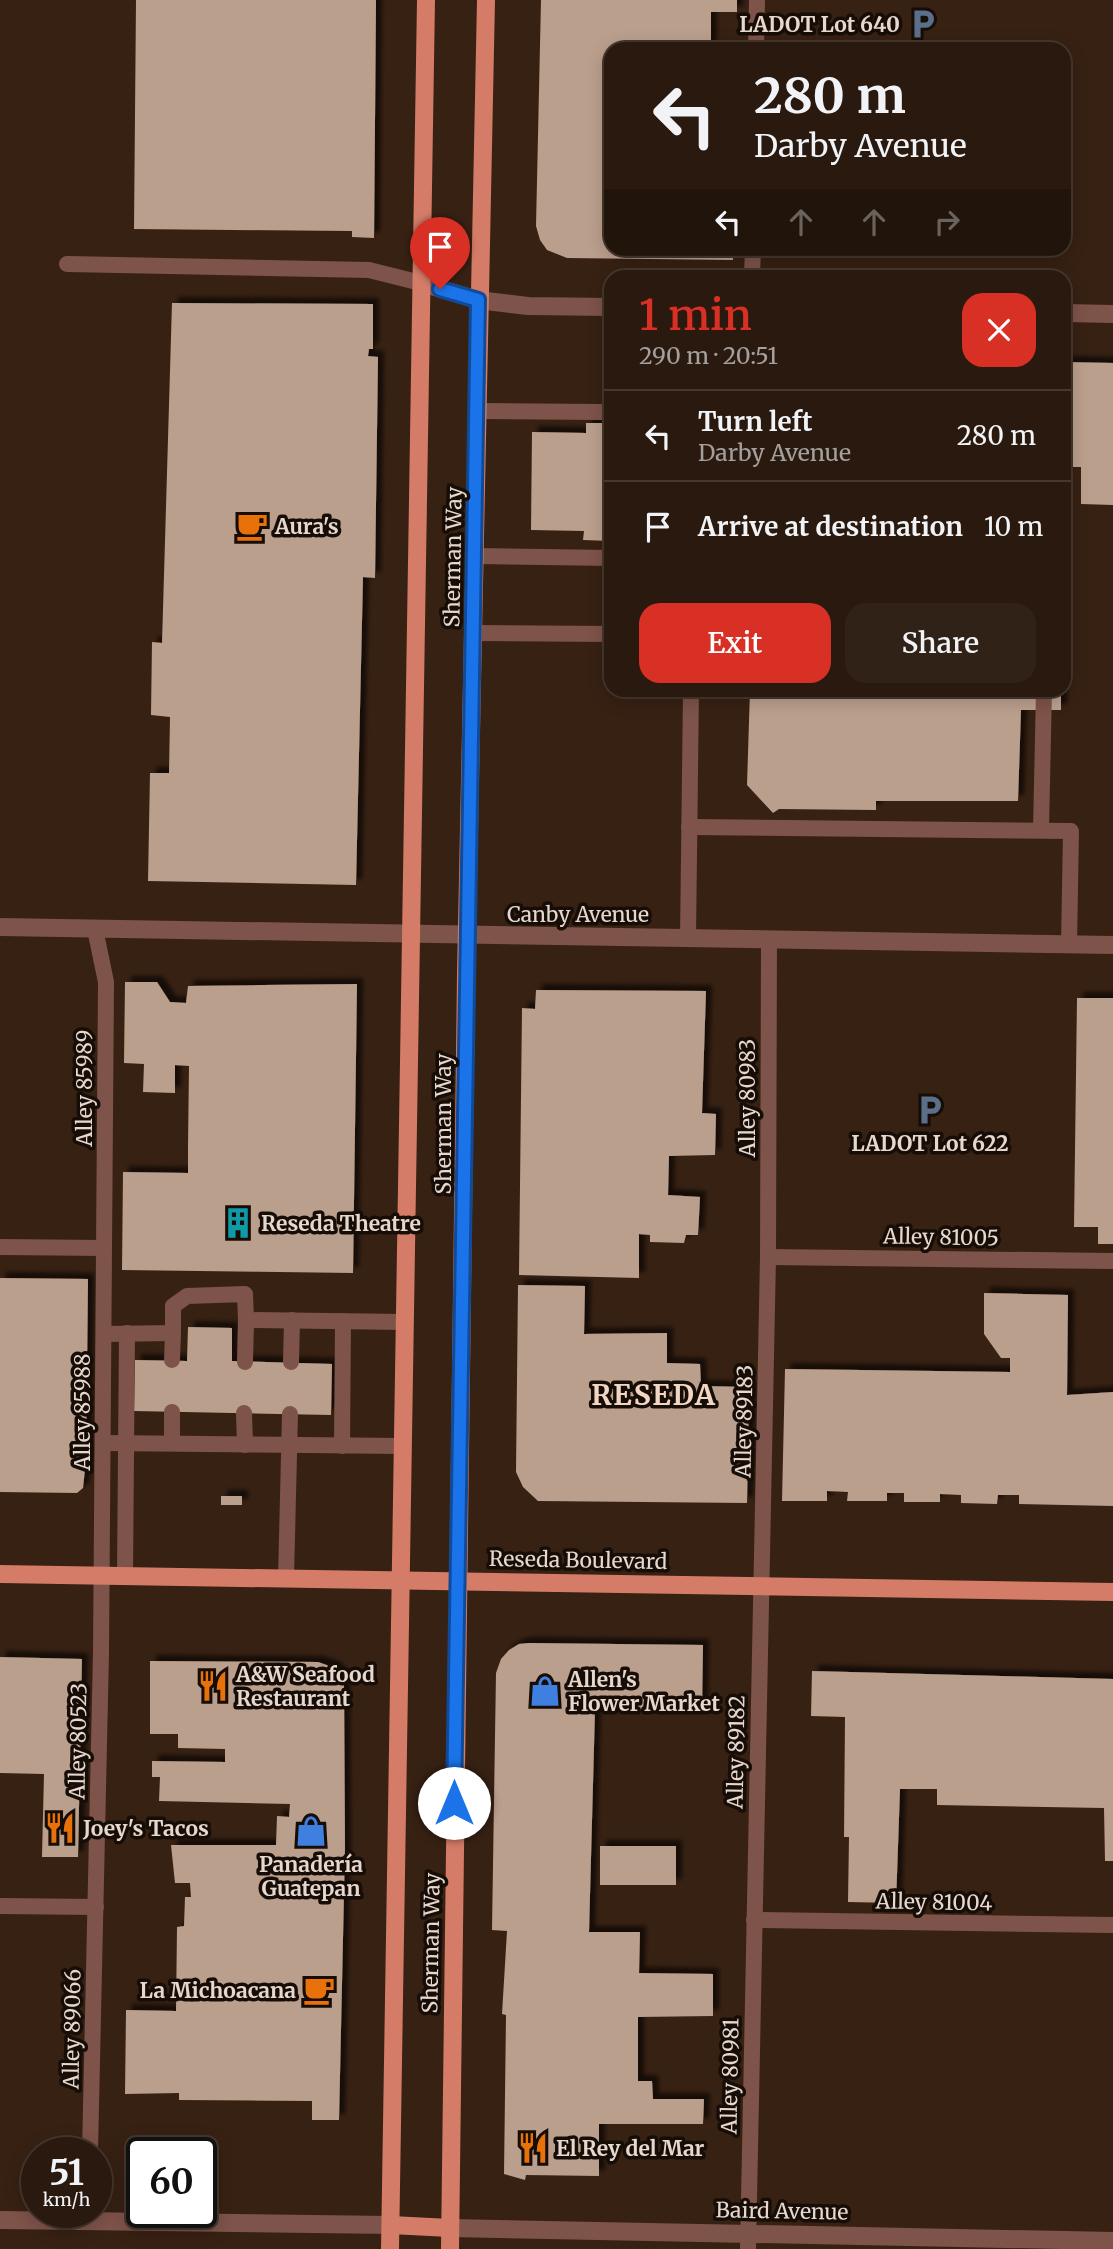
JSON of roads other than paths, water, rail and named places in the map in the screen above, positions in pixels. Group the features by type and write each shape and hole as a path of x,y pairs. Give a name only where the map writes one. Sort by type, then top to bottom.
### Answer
{"main road":[{"name":"Sherman Way","path":"390,2249 426,0"},
{"name":"Sherman Way","path":"450,2249 467,936 486,0"},
{"name":"Reseda Boulevard","path":"0,1574 1113,1592"},
{"path":"391,2225 450,2228"}],"street":[{"path":"421,283 478,300 528,306 604,307"},
{"path":"1071,313 1113,314"},
{"name":"Canby Avenue","path":"0,927 1113,945"},
{"path":"112,2218 391,2225"},
{"path":"0,2220 21,2219"},
{"name":"Baird Avenue","path":"450,2228 748,2241 1113,2241"}],"lane":[{"path":"756,42 757,0"},
{"path":"68,264 369,270 421,283"},
{"path":"478,411 604,412"},
{"path":"476,556 604,558"},
{"path":"474,633 604,634"},
{"path":"688,938 691,697"},
{"path":"1041,830 1044,697"},
{"path":"689,827 1071,831 1069,945"},
{"name":"Alley 85989","path":"95,929 106,982 104,1248"},
{"name":"Alley 80983","path":"768,1257 769,940"},
{"path":"0,1247 104,1248"},
{"name":"Alley 85988","path":"102,1575 104,1248"},
{"name":"Alley 81005","path":"768,1257 1113,1261"},
{"name":"Alley 89183","path":"760,1585 768,1257"},
{"path":"173,1360 173,1306 187,1296 245,1294 245,1362"},
{"path":"246,1320 405,1322"},
{"path":"291,1362 292,1320"},
{"path":"342,1446 343,1321"},
{"path":"104,1334 173,1333"},
{"path":"125,1575 127,1334"},
{"path":"172,1412 172,1443"},
{"path":"244,1413 244,1445"},
{"path":"286,1578 290,1414"},
{"path":"103,1443 402,1446"},
{"name":"Alley 80523","path":"96,1907 102,1575"},
{"name":"Alley 89182","path":"754,1920 760,1585"},
{"path":"0,1906 96,1907"},
{"name":"Alley 89066","path":"90,2137 96,1907"},
{"name":"Alley 81004","path":"754,1920 1113,1925"},
{"name":"Alley 80981","path":"748,2241 754,1920"}],"place":[{"name":"LADOT Lot 640","path":"923,24"},
{"name":"Aura's","path":"252,526"},
{"name":"LADOT Lot 622","path":"930,1110"},
{"name":"Reseda Theatre","path":"238,1223"},
{"name":"A&W Seafood Restaurant","path":"213,1686"},
{"name":"Allen's Flower Market","path":"545,1691"},
{"name":"Joey's Tacos","path":"60,1828"},
{"name":"Panadería Guatepan","path":"311,1831"},
{"name":"La Michoacana","path":"319,1990"},
{"name":"El Rey del Mar","path":"533,2148"}],"district":[{"name":"RESEDA","path":"654,1395"}]}
